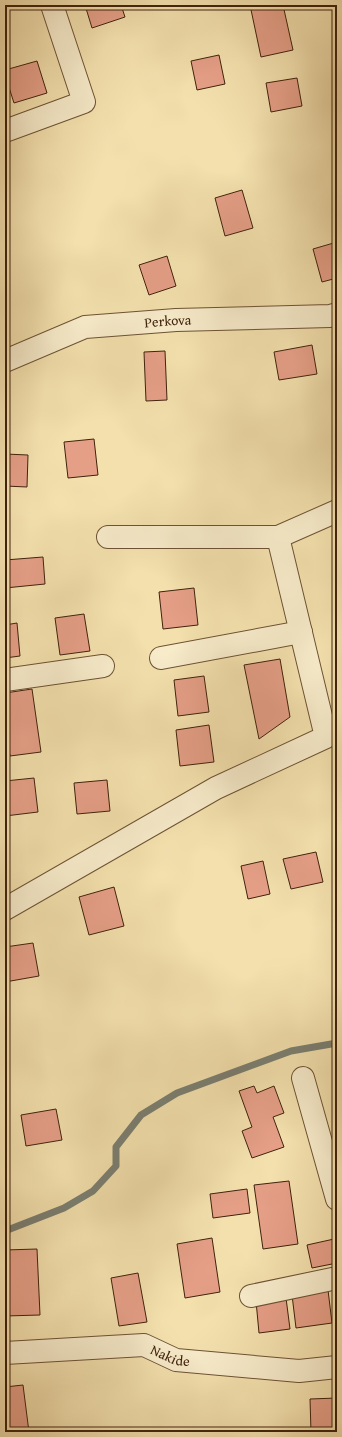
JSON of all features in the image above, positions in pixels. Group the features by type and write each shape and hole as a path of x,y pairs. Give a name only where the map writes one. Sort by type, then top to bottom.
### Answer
{"street":[{"path":"5,131 84,102 52,5"},
{"name":"Perkova","path":"5,360 85,327 176,320 330,316 337,314"},
{"path":"108,537 278,537 337,511"},
{"path":"5,909 216,788 326,737 278,537"},
{"path":"161,658 301,632"},
{"path":"5,680 103,666"},
{"path":"303,1078 337,1199"},
{"path":"252,1296 337,1278"},
{"name":"Nakide","path":"5,1353 144,1346 176,1360 299,1370 337,1367"}],"building":[{"path":"85,5 121,5 125,17 92,28"},
{"path":"162,5 179,5 162,9"},
{"path":"250,5 283,5 293,50 261,57"},
{"path":"219,55 225,84 197,90 191,61"},
{"path":"37,61 47,93 14,103 5,75 5,70"},
{"path":"297,78 302,106 271,112 266,83"},
{"path":"242,190 253,228 225,236 215,198"},
{"path":"337,242 337,278 322,282 313,249"},
{"path":"167,256 176,286 149,295 139,265"},
{"path":"312,345 317,374 279,380 274,352"},
{"path":"165,351 167,400 146,401 144,352"},
{"path":"94,439 98,475 68,478 64,442"},
{"path":"5,454 28,455 27,487 5,486"},
{"path":"43,557 45,584 5,588 5,560"},
{"path":"194,588 198,625 163,629 159,592"},
{"path":"84,614 90,651 60,655 55,618"},
{"path":"17,623 20,656 5,658 5,625"},
{"path":"280,659 290,717 259,739 244,665"},
{"path":"204,676 209,712 178,716 174,680"},
{"path":"32,689 41,752 10,756 5,725 5,693"},
{"path":"209,725 214,762 180,766 176,730"},
{"path":"34,778 38,812 5,816 5,781"},
{"path":"107,780 110,811 77,814 74,783"},
{"path":"316,852 323,882 291,889 283,859"},
{"path":"263,861 270,894 248,899 241,866"},
{"path":"114,887 124,926 89,935 79,897"},
{"path":"33,943 39,976 5,982 5,947"},
{"path":"254,1086 257,1093 274,1086 284,1113 273,1117 284,1147 252,1158 242,1131 252,1127 239,1091"},
{"path":"56,1109 62,1140 26,1146 21,1115"},
{"path":"289,1181 298,1244 263,1249 254,1185"},
{"path":"247,1189 250,1213 213,1218 210,1194"},
{"path":"212,1238 220,1292 185,1298 177,1244"},
{"path":"334,1239 337,1251 337,1263 312,1268 307,1245"},
{"path":"37,1249 40,1315 5,1316 5,1250"},
{"path":"138,1273 147,1322 119,1326 111,1278"},
{"path":"328,1290 332,1323 296,1328 292,1295"},
{"path":"286,1298 290,1329 259,1333 256,1301"},
{"path":"23,1385 29,1432 5,1432 5,1387"},
{"path":"337,1398 337,1432 311,1432 310,1399"}],"waterway":[{"path":"5,1231 64,1208 93,1191 116,1166 116,1147 141,1115 177,1093 291,1051 337,1043"}]}
